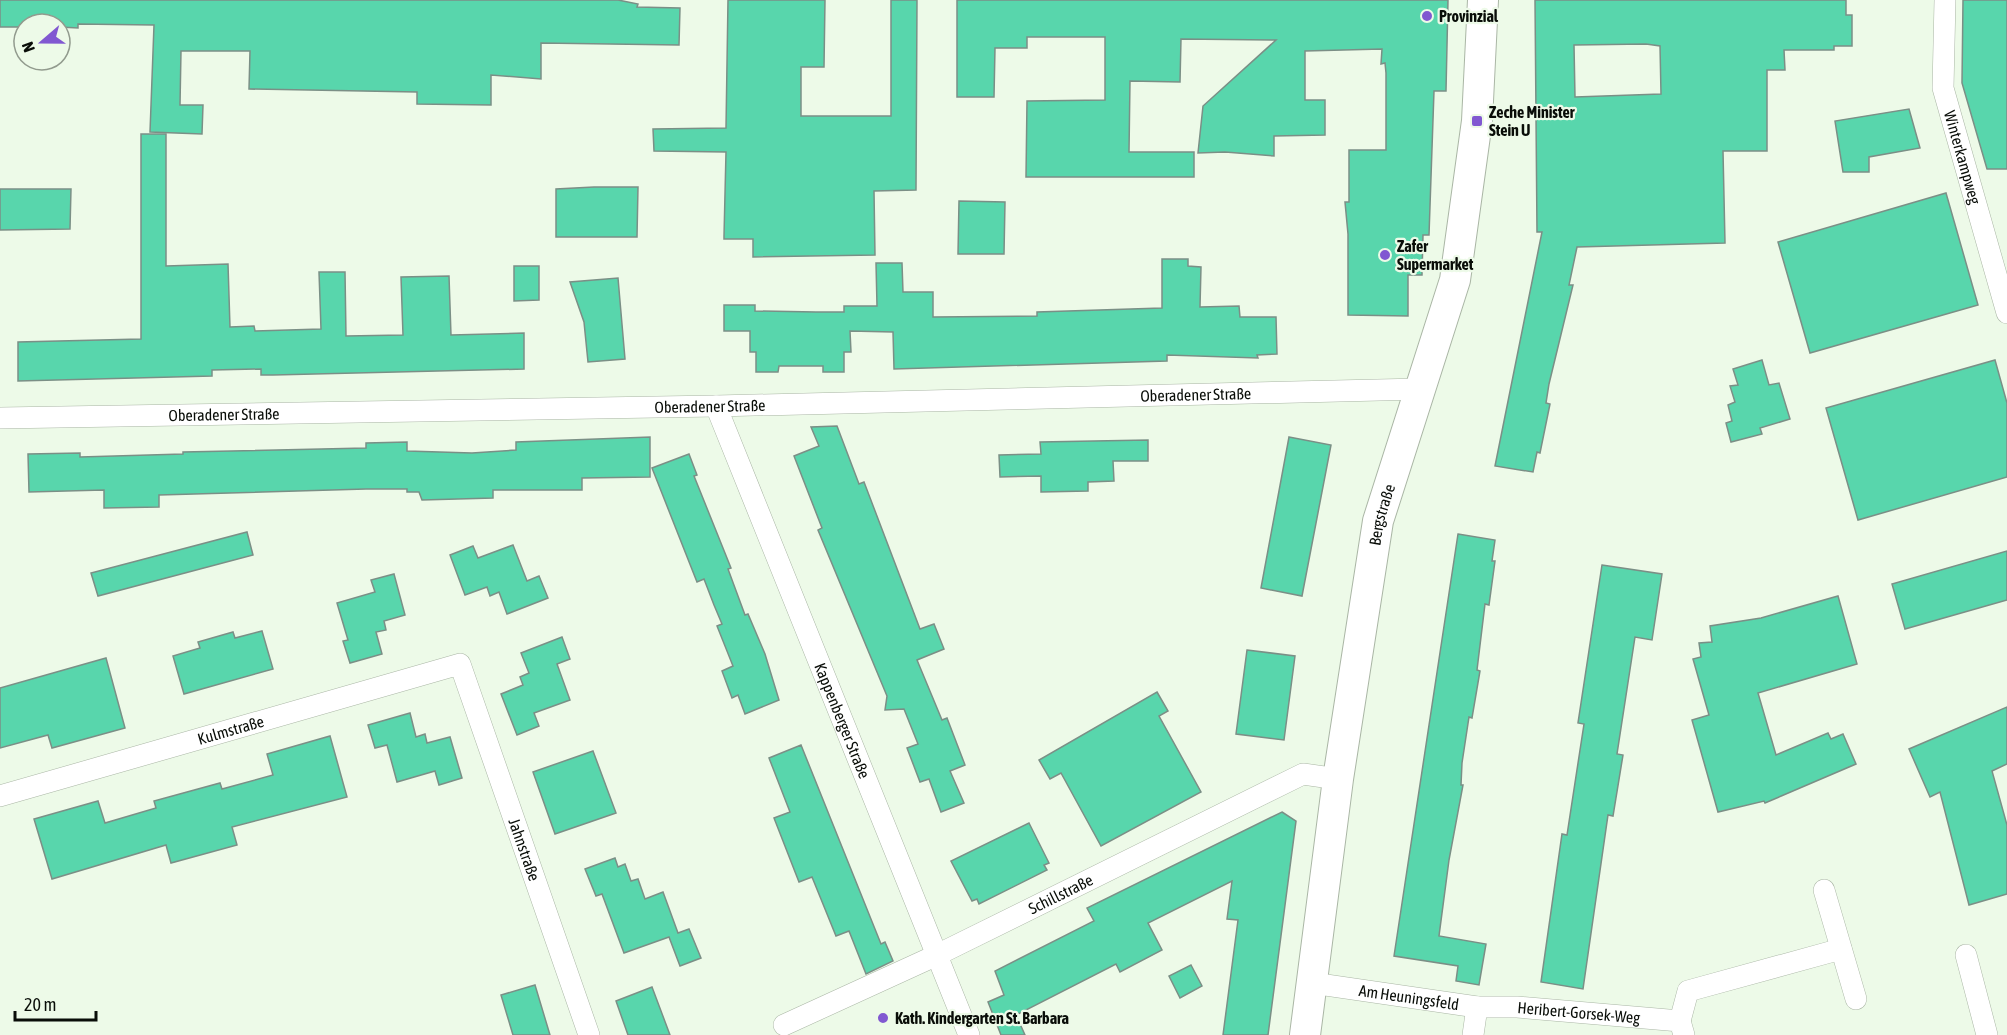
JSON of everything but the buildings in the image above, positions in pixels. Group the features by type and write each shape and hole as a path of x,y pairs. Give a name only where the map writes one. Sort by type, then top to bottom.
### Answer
{"street":[{"name":"Bergstraße","path":"1305,1035 1338,779 1378,521 1455,280 1477,121 1483,0"},
{"name":"Winterkampweg","path":"1945,0 1943,88 2007,313"},
{"name":"Oberadener Straße","path":"0,418 716,406 1420,389"},
{"name":"Kappenberger Straße","path":"716,406 969,1035"},
{"name":"Kulmstraße","path":"0,796 460,664"},
{"name":"Jahnstraße","path":"460,664 589,1035"},
{"name":"Schillstraße","path":"784,1025 937,955 1303,774 1338,779"},
{"path":"1824,890 1856,999"},
{"name":"Heribert-Gorsek-Weg","path":"1477,1007 1517,1007 1682,1028 1688,991 1841,949"},
{"path":"1966,955 1988,1035"},
{"name":"Am Heuningsfeld","path":"1312,983 1477,1007 1473,1035"}],"place":[{"name":"Provinzial","path":"1427,16"},
{"name":"Zeche Minister Stein U","path":"1477,121"},
{"name":"Zafer Supermarket","path":"1385,255"},
{"name":"Kath. Kindergarten St. Barbara","path":"883,1018"}]}
